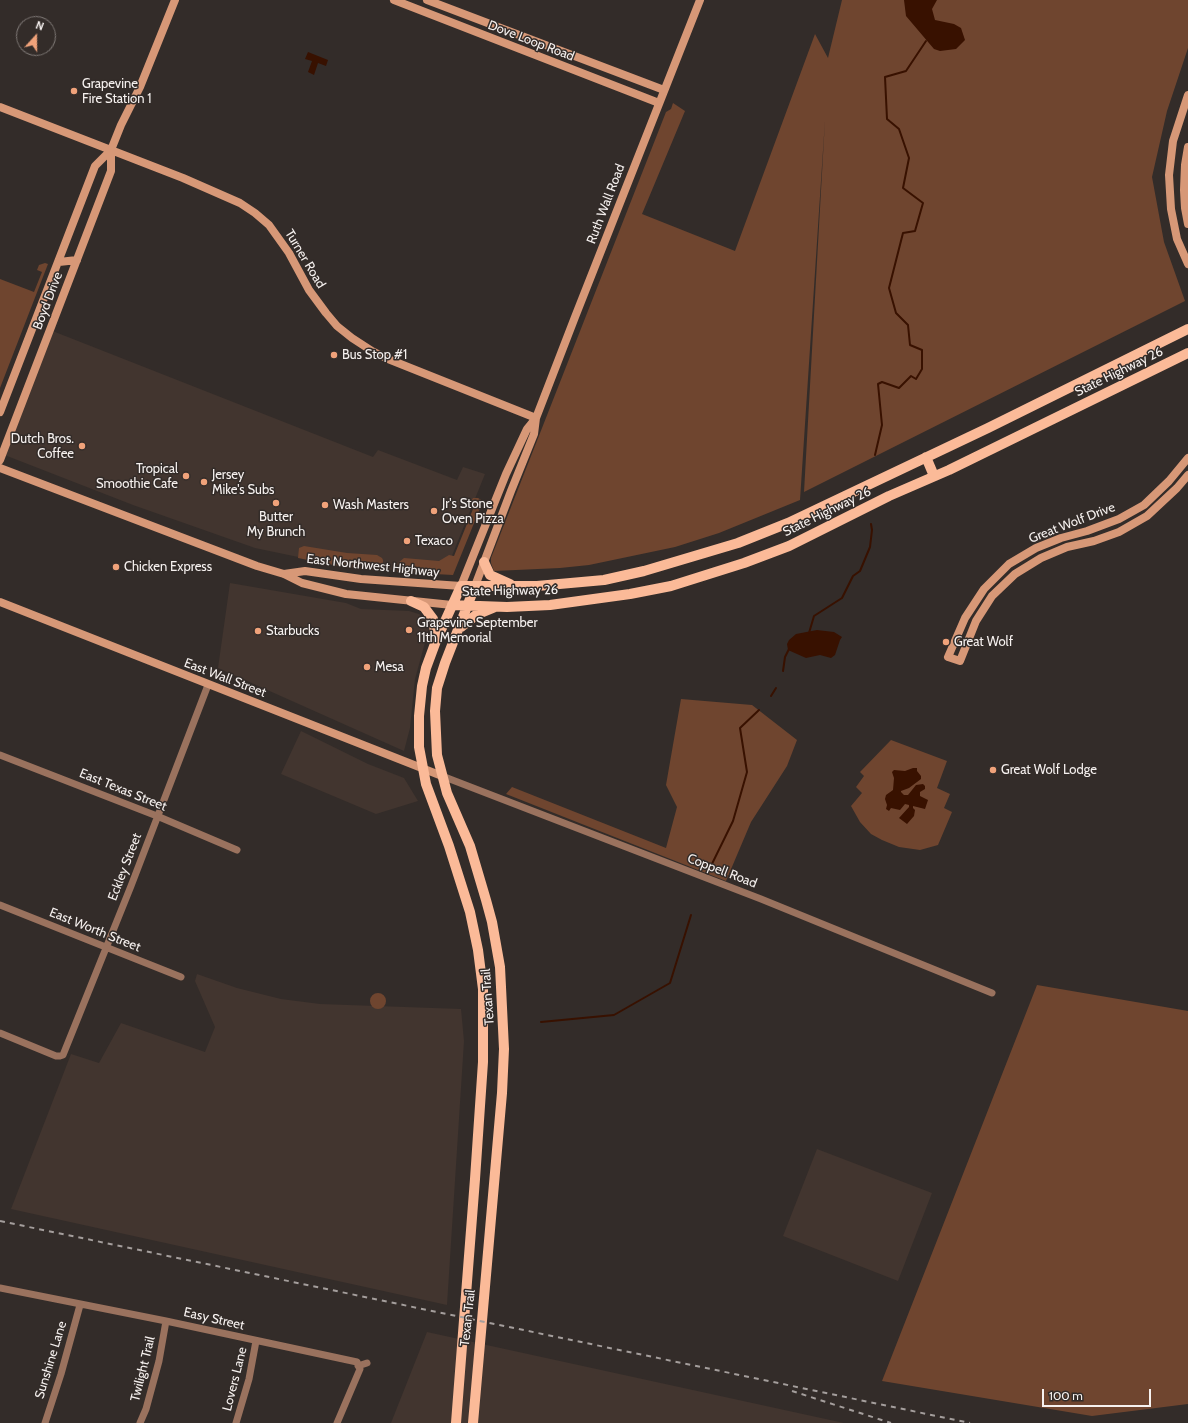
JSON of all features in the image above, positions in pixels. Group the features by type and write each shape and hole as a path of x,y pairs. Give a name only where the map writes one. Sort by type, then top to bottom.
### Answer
{"main road":[{"name":"State Highway 26","path":"461,586 520,587 560,585 604,580 644,571 720,549 788,523 988,428 1188,329"},
{"name":"State Highway 26","path":"452,605 550,605 630,594 671,586 706,576 789,546 889,496 950,470 1186,355"},
{"path":"926,457 934,476"},
{"path":"484,562 490,575 520,587"},
{"name":"Texan Trail","path":"456,1423 483,1062 483,989 478,950 470,912 449,846 426,784 419,747 419,716 422,686 426,668 436,641 461,586"},
{"name":"Texan Trail","path":"473,1423 502,1093 504,1049 501,987 499,960 492,922 486,900 470,846 447,793 442,776 436,748 435,711 437,688 445,663 475,586"},
{"path":"411,601 424,607 433,619 436,641"},
{"path":"459,628 476,615 494,608 508,606"},
{"path":"483,989 501,987"}],"street":[{"name":"Boyd Drive","path":"0,412 96,166 111,150 121,125 140,87 175,0"},
{"name":"Dove Loop Road","path":"394,0 659,103"},
{"name":"Dove Loop Road","path":"427,0 664,90"},
{"name":"Ruth Wall Road","path":"475,586 534,434 536,418 700,0"},
{"path":"519,49 524,37"},
{"path":"1188,96 1173,141 1169,175 1171,209 1177,239 1188,264"},
{"name":"Turner Road","path":"0,107 186,179 240,203 269,225 289,252 309,290 337,326 346,333 372,351 388,359 536,418"},
{"path":"1188,147 1184,190 1188,224"},
{"name":"Boyd Drive","path":"0,460 111,171 111,150"},
{"path":"64,247 77,260"},
{"path":"58,262 77,260"},
{"name":"Ruth Wall Road","path":"461,586 506,474 527,429 536,418"},
{"name":"Great Wolf Drive","path":"1188,458 1169,481 1144,505 1119,519 1036,548 1009,564 984,589 965,618 948,657 960,661 976,621 992,596 1015,574 1041,558 1067,547 1094,541 1119,532 1146,516 1177,488 1188,475"},
{"name":"East Northwest Highway","path":"0,468 256,566 284,574 302,583 346,594 452,605"},
{"name":"East Northwest Highway","path":"284,574 305,571 361,579 461,586"},
{"name":"East Wall Street","path":"0,602 442,776"},
{"name":"Eckley Street","path":"0,1034 60,1056 63,1055 66,1050 208,684"},
{"name":"East Texas Street","path":"0,755 157,816 237,850"},
{"name":"Coppell Road","path":"442,776 760,899 992,993"},
{"name":"East Worth Street","path":"0,905 181,977"},
{"name":"Easy Street","path":"0,1288 344,1358 357,1362 358,1366"},
{"name":"Sunshine Lane","path":"44,1423 61,1374 80,1304"},
{"name":"Twilight Trail","path":"140,1423 146,1409 159,1361 166,1321"},
{"name":"Lovers Lane","path":"236,1423 248,1379 256,1341"},
{"path":"337,1423 360,1370 358,1366 367,1363"}],"shaded area":[{"path":"842,0 1188,0 1188,48 1167,111 1152,177 1164,242 1185,301 804,492 825,120 800,500 719,533 675,547 589,565 494,571 491,558 666,112 671,109 673,103 685,111 642,214 735,251 815,34 828,58"},
{"path":"904,0 937,0 932,9 935,20 954,24 961,28 965,40 956,49 940,51 934,49 906,16"},
{"path":"308,52 328,60 326,66 318,63 314,75 308,72 312,61 305,59"},
{"path":"45,263 48,264 0,388 0,279 34,292 42,272 37,270 39,265"},
{"path":"50,330 373,457 378,450 457,480 463,467 485,474 445,573 351,568 255,548 133,505 2,454"},
{"path":"473,498 478,498 483,501 453,575 397,572 398,563 404,558 439,561 449,555 454,556 473,509 469,507 469,504"},
{"path":"304,546 347,553 377,555 383,560 383,567 381,571 333,565 298,558 299,548"},
{"path":"230,583 346,603 361,609 409,611 422,616 427,622 429,628 415,679 410,728 404,751 218,668"},
{"path":"817,630 834,632 842,637 835,655 831,658 820,655 806,658 788,650 787,644 789,640 796,634"},
{"path":"681,699 752,705 797,740 787,766 751,822 726,881 506,794 512,787 666,848 677,807 666,785"},
{"path":"301,731 368,764 404,778 418,801 376,814 281,774"},
{"path":"891,740 947,761 937,788 950,794 944,808 952,812 938,845 920,850 899,847 882,840 871,834 860,822 851,806 862,793 856,787 864,776 860,772"},
{"path":"917,768 921,779 901,792 904,795 908,795 916,785 923,784 925,789 920,792 920,796 928,800 925,809 913,806 915,810 914,816 907,824 899,818 909,807 909,805 905,804 900,810 891,808 889,811 886,809 887,805 885,799 886,795 893,790 894,778 892,772 894,770 905,771"},
{"path":"197,974 237,988 281,999 320,1004 461,1009 464,1041 447,1305 11,1209 71,1054 99,1063 121,1023 205,1052 215,1027 195,981"},
{"path":"1037,985 1188,1011 1188,1404 1092,1416 882,1381"},
{"path":"378,993 385,998 386,1001 381,1008 378,1009 371,1004 370,1001 375,994"},
{"path":"817,1149 932,1193 898,1281 783,1236"},
{"path":"427,1332 844,1423 391,1423"}],"waterway":[{"path":"875,455 882,425 878,384 882,382 899,388 911,376 916,379 922,369 922,350 910,345 908,325 896,313 889,288 903,233 915,231 923,203 903,188 909,158 899,129 887,119 885,77 906,71 926,41"},
{"path":"809,633 814,616 842,598 853,576 860,571 870,547 872,530 871,524"},
{"path":"783,671 785,657 789,649"},
{"path":"771,696 776,688"},
{"path":"708,872 733,821 747,772 740,728 759,710"},
{"path":"541,1022 614,1015 670,983 691,915"}],"railway":[{"path":"0,1221 970,1423"},
{"path":"792,1391 891,1423"}],"place":[{"name":"Grapevine Fire Station 1","path":"74,91"},
{"name":"Bus Stop #1","path":"334,355"},
{"name":"Dutch Bros. Coffee","path":"82,446"},
{"name":"Tropical Smoothie Cafe","path":"186,476"},
{"name":"Jersey Mike's Subs","path":"204,482"},
{"name":"Butter My Brunch","path":"276,503"},
{"name":"Wash Masters","path":"325,505"},
{"name":"Jr's Stone Oven Pizza","path":"434,511"},
{"name":"Texaco","path":"407,541"},
{"name":"Chicken Express","path":"116,567"},
{"name":"Grapevine September 11th Memorial","path":"409,630"},
{"name":"Starbucks","path":"258,631"},
{"name":"Great Wolf","path":"946,642"},
{"name":"Mesa","path":"367,667"},
{"name":"Great Wolf Lodge","path":"993,770"}]}
